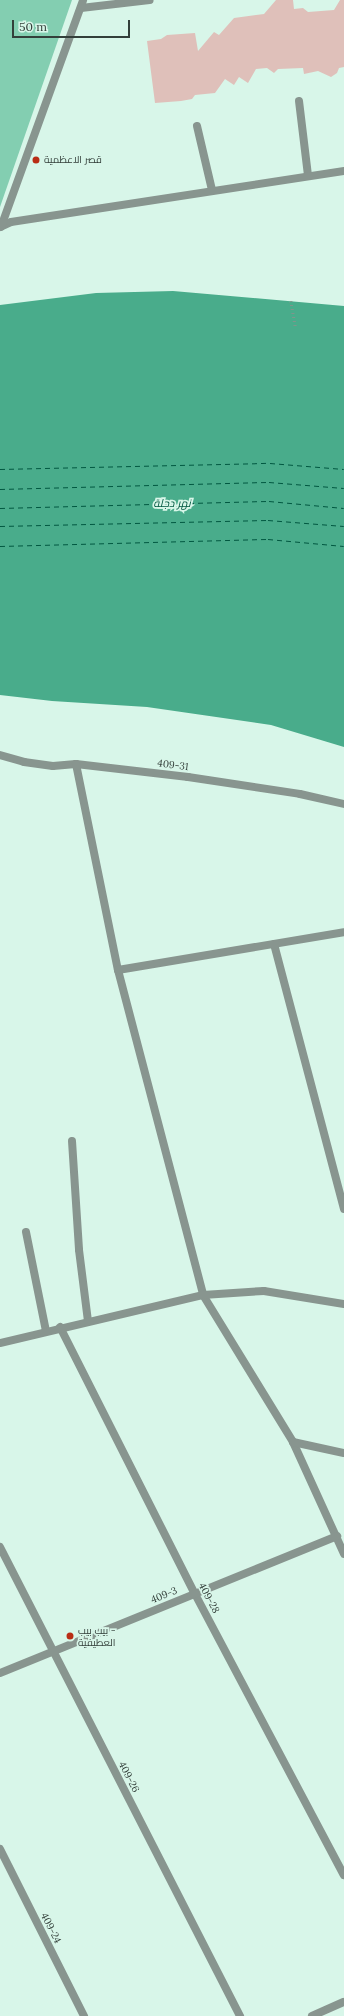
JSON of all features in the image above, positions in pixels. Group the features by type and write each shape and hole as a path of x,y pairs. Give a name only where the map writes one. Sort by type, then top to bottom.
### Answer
{"street":[{"path":"0,227 82,4 150,0"},
{"path":"299,101 308,175"},
{"path":"197,126 212,190"},
{"path":"0,227 11,222 308,175 344,171"},
{"name":"409-31","path":"0,755 24,762 53,766 76,764 188,777 300,794 344,804"},
{"path":"76,764 118,970 203,1295 293,1442 344,1554"},
{"path":"118,970 344,932"},
{"path":"274,944 344,1208"},
{"path":"72,1141 80,1250 88,1321"},
{"path":"26,1232 46,1331"},
{"path":"0,1343 60,1327 203,1295 264,1291 344,1304"},
{"name":"409-28","path":"60,1327 195,1594 344,1875"},
{"path":"293,1442 344,1453"},
{"name":"409-3","path":"0,1673 336,1536"},
{"name":"409-26","path":"0,1547 55,1651 240,2016"},
{"name":"409-24","path":"0,1849 84,2016"},
{"path":"312,2016 344,2002"}],"path":[{"path":"291,301 296,328"}],"shaded area":[{"path":"0,0 72,0 0,207"}],"water":[{"name":"نهر دجلة","path":"173,291 344,306 344,747 271,725 147,707 52,701 0,695 0,305 96,293"}],"building":[{"path":"276,0 293,0 294,9 303,8 308,12 334,10 340,0 344,0 344,67 339,68 337,73 331,77 318,71 304,74 303,68 278,69 274,73 267,68 256,69 248,83 239,77 234,85 225,79 215,93 195,95 192,99 181,101 155,103 147,41 161,39 167,35 195,33 198,51 214,32 219,35 234,18 264,14"}],"ferry route":[{"path":"0,469 270,463 344,469"},
{"path":"0,489 269,482 344,488"},
{"path":"0,508 269,501 344,508"},
{"path":"0,526 268,520 344,526"},
{"path":"0,546 268,539 344,546"}],"place":[{"name":"قصر الاعظمية","path":"36,160"},
{"name":"بيب بيب - العطيفية","path":"70,1636"}]}
